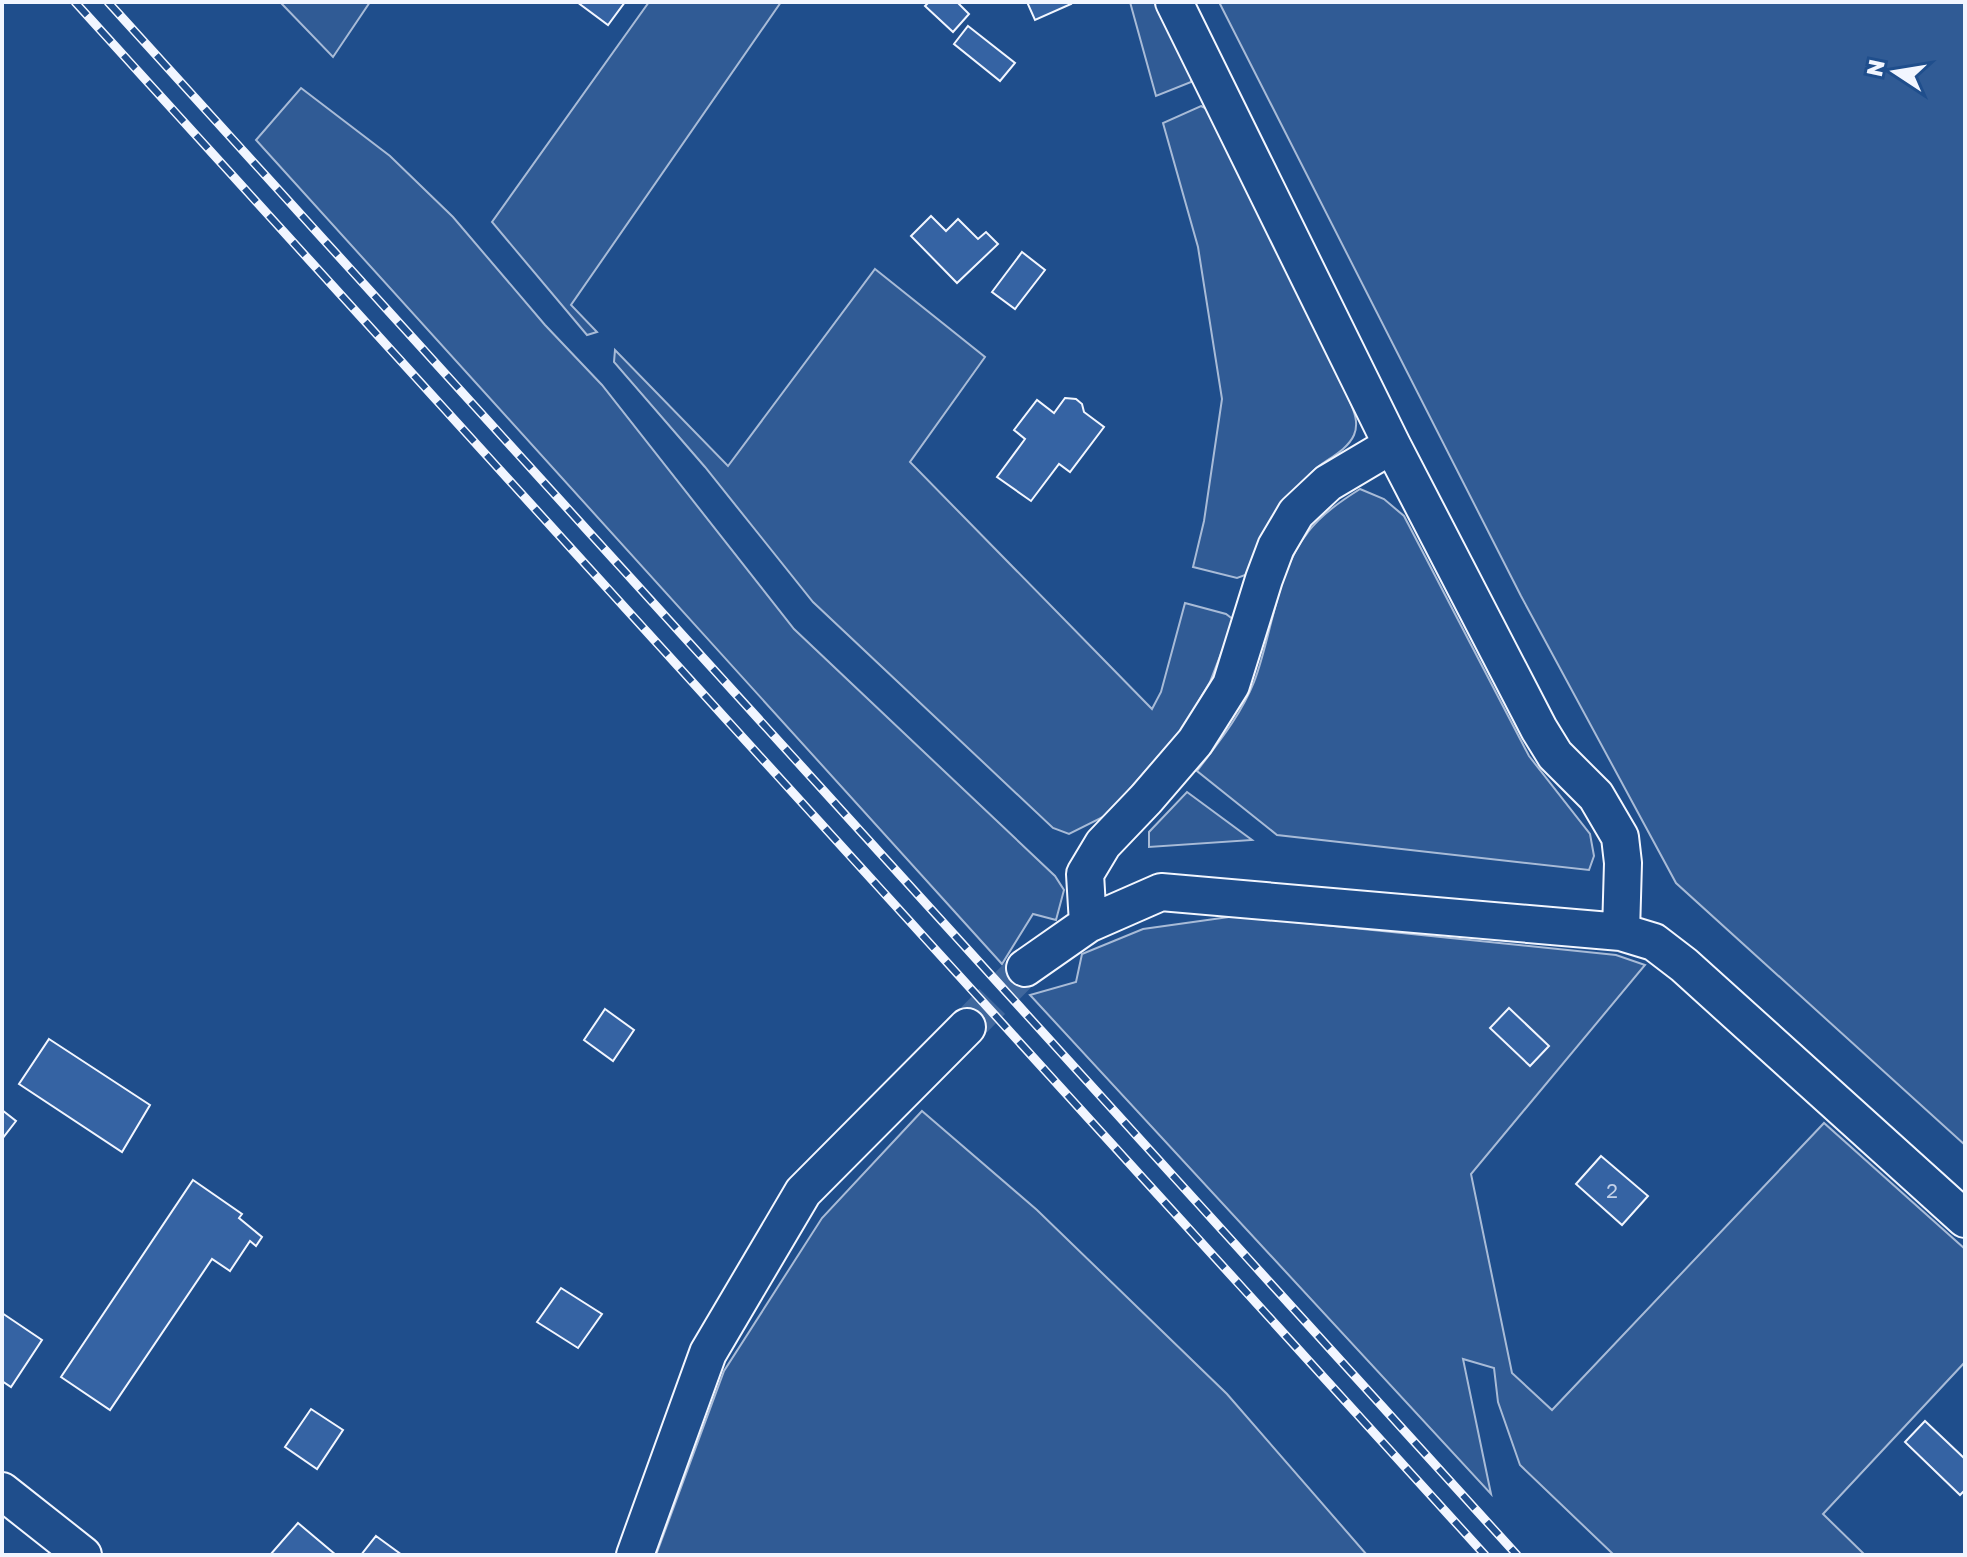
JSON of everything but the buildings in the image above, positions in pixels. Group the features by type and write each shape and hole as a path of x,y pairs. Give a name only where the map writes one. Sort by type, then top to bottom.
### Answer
{"street":[{"path":"1174,2 1392,445 1539,729 1555,755 1596,796 1620,837 1623,863 1621,932"},
{"path":"1088,924 1085,874 1103,844 1195,742 1231,685 1268,568 1296,513 1328,483 1392,445"},
{"path":"1025,968 1088,924 1161,892 1621,932 1654,942 1684,965 1965,1219"},
{"path":"635,1555 708,1353 803,1192 967,1027"},
{"path":"2,1491 83,1555"}],"shaded area":[{"path":"280,2 370,2 333,57"},
{"path":"649,2 781,2 571,305 597,332 587,335 492,222"},
{"path":"1130,2 1154,2 1192,76 1191,82 1156,96"},
{"path":"1219,2 1965,2 1965,1145 1676,883 1521,596"},
{"path":"301,88 390,156 453,217 545,325 602,385 794,629 1055,876 1064,890 1056,920 1033,914 1002,964 256,140"},
{"path":"1201,106 1209,110 1347,394 1356,425 1351,441 1313,471 1281,506 1266,530 1248,574 1237,578 1193,567 1204,521 1222,399 1198,247 1163,123"},
{"path":"875,269 985,357 910,462 1152,709 1161,692 1185,603 1226,614 1234,620 1210,682 1183,728 1107,815 1069,834 1053,828 813,602 705,467 614,362 615,350 728,466"},
{"path":"1360,489 1384,499 1404,516 1529,756 1590,834 1594,856 1589,870 1277,835 1197,771 1249,694 1282,584 1297,548 1319,519"},
{"path":"1187,792 1252,840 1149,847 1149,832"},
{"path":"1236,916 1616,955 1645,965 1471,1174 1512,1373 1552,1410 1824,1123 1965,1249 1965,1362 1823,1514 1865,1555 1614,1555 1520,1465 1498,1402 1494,1368 1463,1359 1491,1494 1030,995 1076,982 1082,954 1143,929"},
{"path":"922,1111 1037,1210 1227,1394 1367,1555 656,1555 724,1371 822,1218"}],"tunnel":[{"path":"967,1027 1025,968"}],"railway":[{"path":"75,2 1485,1555"},
{"path":"108,2 1517,1555"}]}
